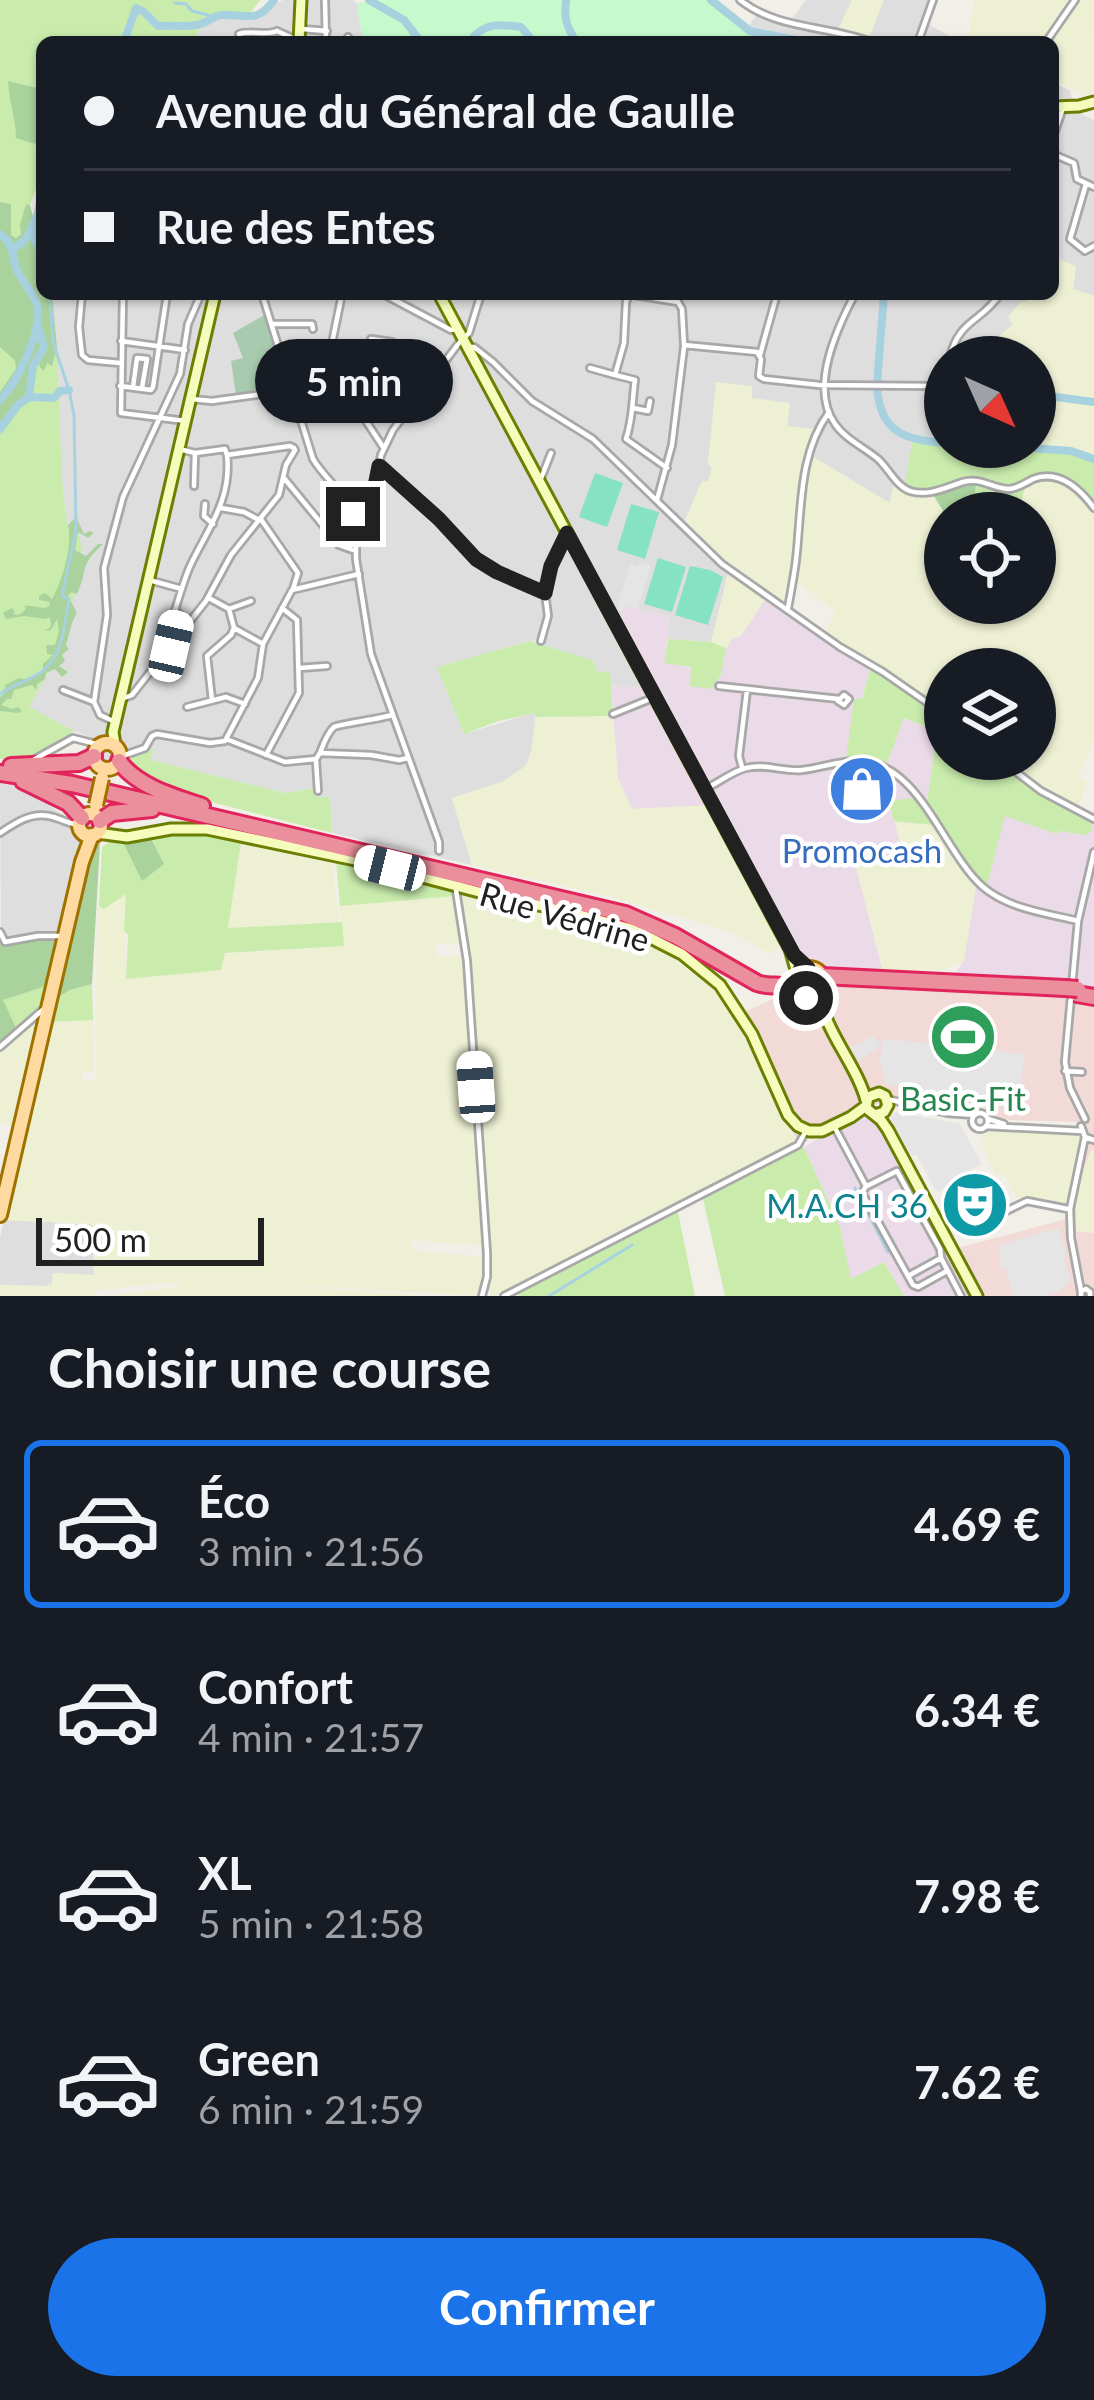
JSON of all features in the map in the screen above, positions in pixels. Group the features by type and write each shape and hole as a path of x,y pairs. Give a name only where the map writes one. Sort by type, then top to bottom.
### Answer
{"highway":[{"path":"1,769 79,763 109,750 133,776 169,794 247,820"},
{"path":"1,769 625,914 670,933 757,983 788,986 799,977"},
{"path":"1,769 62,777 627,909 662,922 760,978 799,977"},
{"path":"1,769 68,803 93,824 112,813 140,808 213,817"},
{"path":"819,989 832,982 847,982 1079,992"}],"main road":[{"path":"299,36 302,0"},
{"path":"1059,108 1094,102"},
{"path":"0,1215 214,300"},
{"path":"442,300 794,955 799,995 819,989"},
{"name":"Rue Védrine","path":"93,824 127,837 207,829 365,862 654,938 696,963 720,985 742,1016 788,1114 806,1131"},
{"path":"799,977 817,970 823,1009 976,1296"},
{"path":"806,1131 834,1126 877,1104"}],"street":[{"path":"740,0 772,20 852,36"},
{"path":"920,36 933,0"},
{"path":"1050,36 1075,0"},
{"path":"325,1 327,36"},
{"path":"239,34 276,28 296,36"},
{"path":"305,36 327,32"},
{"path":"1059,157 1074,163 1074,176 1094,187"},
{"path":"1086,184 1070,239 1085,251 1094,246"},
{"path":"81,300 82,356 88,361 121,364"},
{"path":"123,300 119,409 124,414 186,421"},
{"path":"120,386 151,390 156,382 166,300"},
{"path":"109,750 94,702 106,615 104,568 123,497 180,374 188,324 198,300"},
{"path":"264,300 316,465 356,513 355,550 371,654 439,851"},
{"path":"341,300 332,353 384,448"},
{"path":"394,300 457,329"},
{"path":"356,513 374,491 384,448 402,418 465,344 479,300"},
{"path":"615,375 624,343 626,300"},
{"path":"660,300 681,304"},
{"path":"657,500 681,385 682,300"},
{"path":"775,300 760,355 758,373 764,380 826,386 924,386"},
{"path":"852,300 830,350 829,412 844,434 909,491 937,491 978,480 1005,489 1051,476 1075,487 1094,508"},
{"path":"959,336 996,300"},
{"path":"272,324 312,324 313,329"},
{"path":"363,357 370,336 392,342 414,353 404,371"},
{"path":"122,340 184,350"},
{"path":"465,344 494,362 548,413 593,439 715,558 924,700"},
{"path":"142,388 152,345"},
{"path":"684,345 750,350 760,355"},
{"path":"280,347 363,357 404,371 426,386"},
{"path":"133,387 137,358 147,359"},
{"path":"590,368 646,381"},
{"path":"635,380 634,416 626,440 667,468"},
{"path":"191,399 293,390"},
{"path":"633,409 647,411 650,401"},
{"path":"788,608 801,493 810,450 829,412"},
{"path":"121,698 130,696 208,598 231,555 279,495 295,449 307,442"},
{"path":"179,449 195,453 226,449 229,478 221,508 191,564 175,610 189,623"},
{"path":"226,455 295,449"},
{"path":"194,486 195,453"},
{"path":"539,482 550,453"},
{"path":"379,466 476,559 545,593"},
{"path":"284,478 339,545 355,550"},
{"path":"205,504 204,517 213,524"},
{"path":"221,508 260,519 298,573 263,644 258,678 225,740"},
{"path":"541,641 551,566 567,533"},
{"path":"292,590 358,574"},
{"path":"148,580 182,589"},
{"path":"208,598 229,609 234,628 208,656 212,700"},
{"path":"229,609 251,601"},
{"path":"266,755 298,695 297,620 282,608"},
{"path":"171,646 178,615"},
{"path":"234,628 263,644"},
{"path":"299,668 327,666"},
{"path":"719,686 838,699"},
{"path":"63,690 94,702"},
{"path":"743,769 739,756 747,690"},
{"path":"188,707 231,697 244,704"},
{"path":"613,714 655,697"},
{"path":"318,791 318,756 329,733 336,726 392,715"},
{"path":"1,769 38,758 73,738 109,750 146,748 157,734 210,743 225,740 288,762 318,756 408,758"},
{"path":"705,789 754,767 798,770 860,761 880,766 910,788 982,886 1015,906 1078,921"},
{"path":"1027,780 1094,818"},
{"path":"0,833 24,818 44,814 93,824"},
{"path":"1083,1294 1073,1255 1070,1209 1088,1128 1066,1071 1078,921 1094,852"},
{"path":"455,886 467,962 487,1253 482,1296"},
{"path":"0,932 5,942 65,935"},
{"path":"0,1047 49,1005"},
{"path":"1066,1071 1082,1072"},
{"path":"877,1104 963,1119 979,1129 987,1122 1088,1128"},
{"path":"877,1104 983,1114 987,1122"},
{"path":"974,1125 975,1114"},
{"path":"834,1126 866,1186"},
{"path":"504,1296 798,1145 806,1131"},
{"path":"947,1271 913,1286 862,1193 866,1186 897,1171 961,1296"},
{"path":"1000,1214 1029,1201 1070,1209"},
{"path":"908,1276 940,1258"}],"shaded area":[{"path":"283,0 352,0 357,3 362,36 196,36 220,13 247,18"},
{"path":"806,0 933,0 927,23 950,36 760,36 749,26 759,11 791,20"},
{"path":"1059,85 1070,90 1075,111 1094,120 1094,296 1073,289 1076,267 1059,259"},
{"path":"52,300 1028,300 1014,324 999,336 924,336 924,444 912,443 904,491 891,504 807,453 786,426 751,398 752,387 717,383 703,552 728,574 711,642 666,639 669,617 625,606 649,689 611,685 610,673 595,671 529,641 438,667 464,734 536,712 526,766 502,782 452,798 472,865 332,833 330,797 316,797 315,788 285,793 150,760 148,749 111,757 100,812 102,828 89,845 68,936 1,945 0,783 21,786 74,822 90,807 98,774 92,738 28,708 54,661 67,523"},
{"path":"640,563 650,568 638,609 616,610 630,564 638,567"},
{"path":"769,593 871,666 861,700 855,699 863,758 886,766 903,718 924,726 924,780 930,780 927,804 905,858 856,867 883,971 830,972 802,956 718,805 632,809 618,779 611,685 648,689 614,618 625,606 669,617 665,662 721,675 726,648 732,638 740,637"},
{"path":"1004,815 1057,834 1087,834 1094,820 1094,987 953,978 964,960 976,886 987,884"},
{"path":"808,982 1094,1001 1094,1149 1076,1204 1094,1233 1094,1296 984,1296 958,1248 1066,1219 1084,1122 1011,1120 994,1117 983,1106 963,1114 876,1104 798,1142 737,1016"},
{"path":"873,1036 881,1046 889,1039 1025,1054 1019,1099 885,1084 882,1046 859,1060 852,1050"},
{"path":"896,1112 960,1124 982,1164 936,1191 890,1117"},
{"path":"867,1116 876,1121 969,1296 904,1296 884,1262 851,1280 840,1227 804,1147"},
{"path":"4,1220 93,1224 94,1276 54,1273 52,1284 46,1286 0,1285"},
{"path":"1058,1228 1071,1280 1045,1296 1012,1296 1007,1269 1001,1270 1000,1245"}],"green space":[{"path":"0,0 260,0 247,18 220,14 196,36 36,36 36,88 8,83 16,114 36,145 36,189 16,238 11,235 11,204 0,202"},
{"path":"718,0 760,36 362,36 357,3"},
{"path":"852,0 884,0 870,36 838,29"},
{"path":"975,0 1073,0 1048,36 968,36"},
{"path":"1077,0 1094,0 1092,99 1059,83 1059,36 1052,36"},
{"path":"8,81 36,88 36,144 16,138"},
{"path":"0,202 11,204 11,235 16,238 21,234 26,204 36,228 36,300 53,300 57,348 52,366 47,363 44,371 38,357 31,366 28,395 0,422 0,392 16,369 15,361 0,347"},
{"path":"1059,259 1076,266 1073,289 1094,296 1094,455 1056,446 1056,336 999,336 1013,325 1008,317 1021,301 1059,300"},
{"path":"266,314 290,387 236,396 231,361 243,358 233,333"},
{"path":"0,347 15,361 57,348 67,523 79,532 83,561 54,662 29,707 74,731 40,753 0,759"},
{"path":"716,382 752,386 752,398 790,403 787,426 815,429 808,454 890,503 894,482 924,492 924,624 1056,624 1056,492 1024,492 1025,485 1045,477 1079,490 1094,509 1094,738 1079,777 1087,781 1078,809 1029,780 1056,780 1056,648 924,648 924,698 824,633 836,612 795,580 791,604 769,594 727,648 711,642 728,574 681,529 702,481 708,481 712,468 708,464"},
{"path":"912,442 924,444 924,468 1056,468 1056,446 1094,455 1094,509 1079,490 1045,477 1025,485 1024,492 975,492 976,483 943,492 904,491"},
{"path":"595,473 623,483 607,527 579,517"},
{"path":"964,482 976,482 975,492 935,492"},
{"path":"631,504 659,512 645,559 617,550"},
{"path":"76,517 84,534 94,533 88,538 78,532 75,550 86,556 103,544 87,563 77,594 68,596 77,613 69,649 62,655 65,661 59,666 68,672 62,677 55,669 46,673 37,690 32,685 14,690 11,699 1,705 22,711 0,711 0,697 5,685 19,678 30,680 43,671 43,664 53,655 47,654 46,645 55,645 59,631 57,619 51,630 44,631 51,627 50,617 6,619 3,613 12,608 12,614 18,615 24,606 49,606 39,596 45,593 52,599 56,592 68,553 68,525"},
{"path":"658,558 686,567 672,612 644,604"},
{"path":"690,566 723,577 708,625 675,615"},
{"path":"668,639 711,642 726,648 721,675 711,689 690,686 691,667 664,663"},
{"path":"530,641 594,661 596,671 610,673 613,716 536,717 535,713 464,734 437,667"},
{"path":"871,666 924,704 924,726 904,718 886,766 863,758 846,759 854,699 862,699"},
{"path":"613,716 618,779 632,809 708,805 782,943 771,954 728,931 604,895 472,865 452,798 502,782 526,766 536,717"},
{"path":"153,749 151,760 285,793 315,788 316,797 330,797 332,833 188,796 138,775 124,759"},
{"path":"930,780 1024,780 1093,820 1085,835 1057,834 1005,816 987,885 976,886 932,825 894,821 888,801 913,798 927,803"},
{"path":"894,821 932,825 976,886 964,961 946,970 883,971 856,867 905,858"},
{"path":"205,833 241,842 228,928 342,922 344,946 225,953 221,970 126,979 126,894 104,909 99,906 102,847 126,837"},
{"path":"150,837 164,864 142,881 122,840"},
{"path":"95,840 100,842 92,984 55,999 85,861"},
{"path":"241,842 332,860 339,922 227,928"},
{"path":"336,860 454,887 456,896 340,906"},
{"path":"457,890 598,923 642,938 683,960 720,993 745,1029 795,1141 493,1296 487,1286 468,956"},
{"path":"126,893 126,979 220,970 225,954 343,946 340,906 456,896 462,943 436,944 436,956 464,956 485,1246 413,1240 411,1250 486,1257 479,1296 253,1283 424,1296 112,1296 187,1285 167,1283 95,1290 95,1296 0,1296 0,1285 46,1286 52,1284 53,1273 94,1275 92,1224 4,1220 50,1022 93,1020 94,1072 83,1072 82,1080 96,1081 97,906 104,908"},
{"path":"62,936 49,985 3,1000 17,1030 0,1044 0,943"},
{"path":"92,984 93,1020 50,1022 55,999"},
{"path":"49,985 45,1006 17,1030 2,1000"},
{"path":"41,1014 15,1127 0,1123 0,1048"},
{"path":"996,1128 1078,1135 1082,1144 1066,1203 1017,1198 1002,1173 995,1176 981,1141"},
{"path":"804,1147 840,1227 851,1279 884,1262 904,1296 725,1296 703,1199"},
{"path":"1094,1149 1094,1233 1076,1231 1076,1204"},
{"path":"678,1212 695,1296 519,1296 518,1294"}],"waterway":[{"path":"126,36 136,8 158,26 187,26 219,15 257,15 274,0"},
{"path":"369,0 404,20 416,36"},
{"path":"566,0 573,36"},
{"path":"711,0 750,31 775,36"},
{"path":"175,3 215,17"},
{"path":"475,36 499,25 521,27 529,36"},
{"path":"36,218 30,232 36,242"},
{"path":"13,249 30,232"},
{"path":"0,234 10,246 38,313 28,354 0,400"},
{"path":"0,694 50,664 62,638 69,599 62,596 76,531 74,415 53,342 50,300"},
{"path":"877,384 884,300"},
{"path":"0,429 29,397 33,366 44,347 38,327"},
{"path":"877,387 889,424 906,436 924,440"},
{"path":"29,397 54,398 69,390"},
{"path":"1056,397 1094,402"},
{"path":"1056,450 1094,459"},
{"path":"855,1188 888,1252"},
{"path":"549,1296 632,1245"}],"place":[{"name":"Promocash","path":"862,789"},
{"name":"Basic-Fit","path":"963,1037"},
{"name":"M.A.CH 36","path":"975,1205"}],"route":[{"path":"353,514 372,494 379,466 476,559 545,593 551,566 567,533 794,955 808,968 794,977 796,992 806,998"}]}
